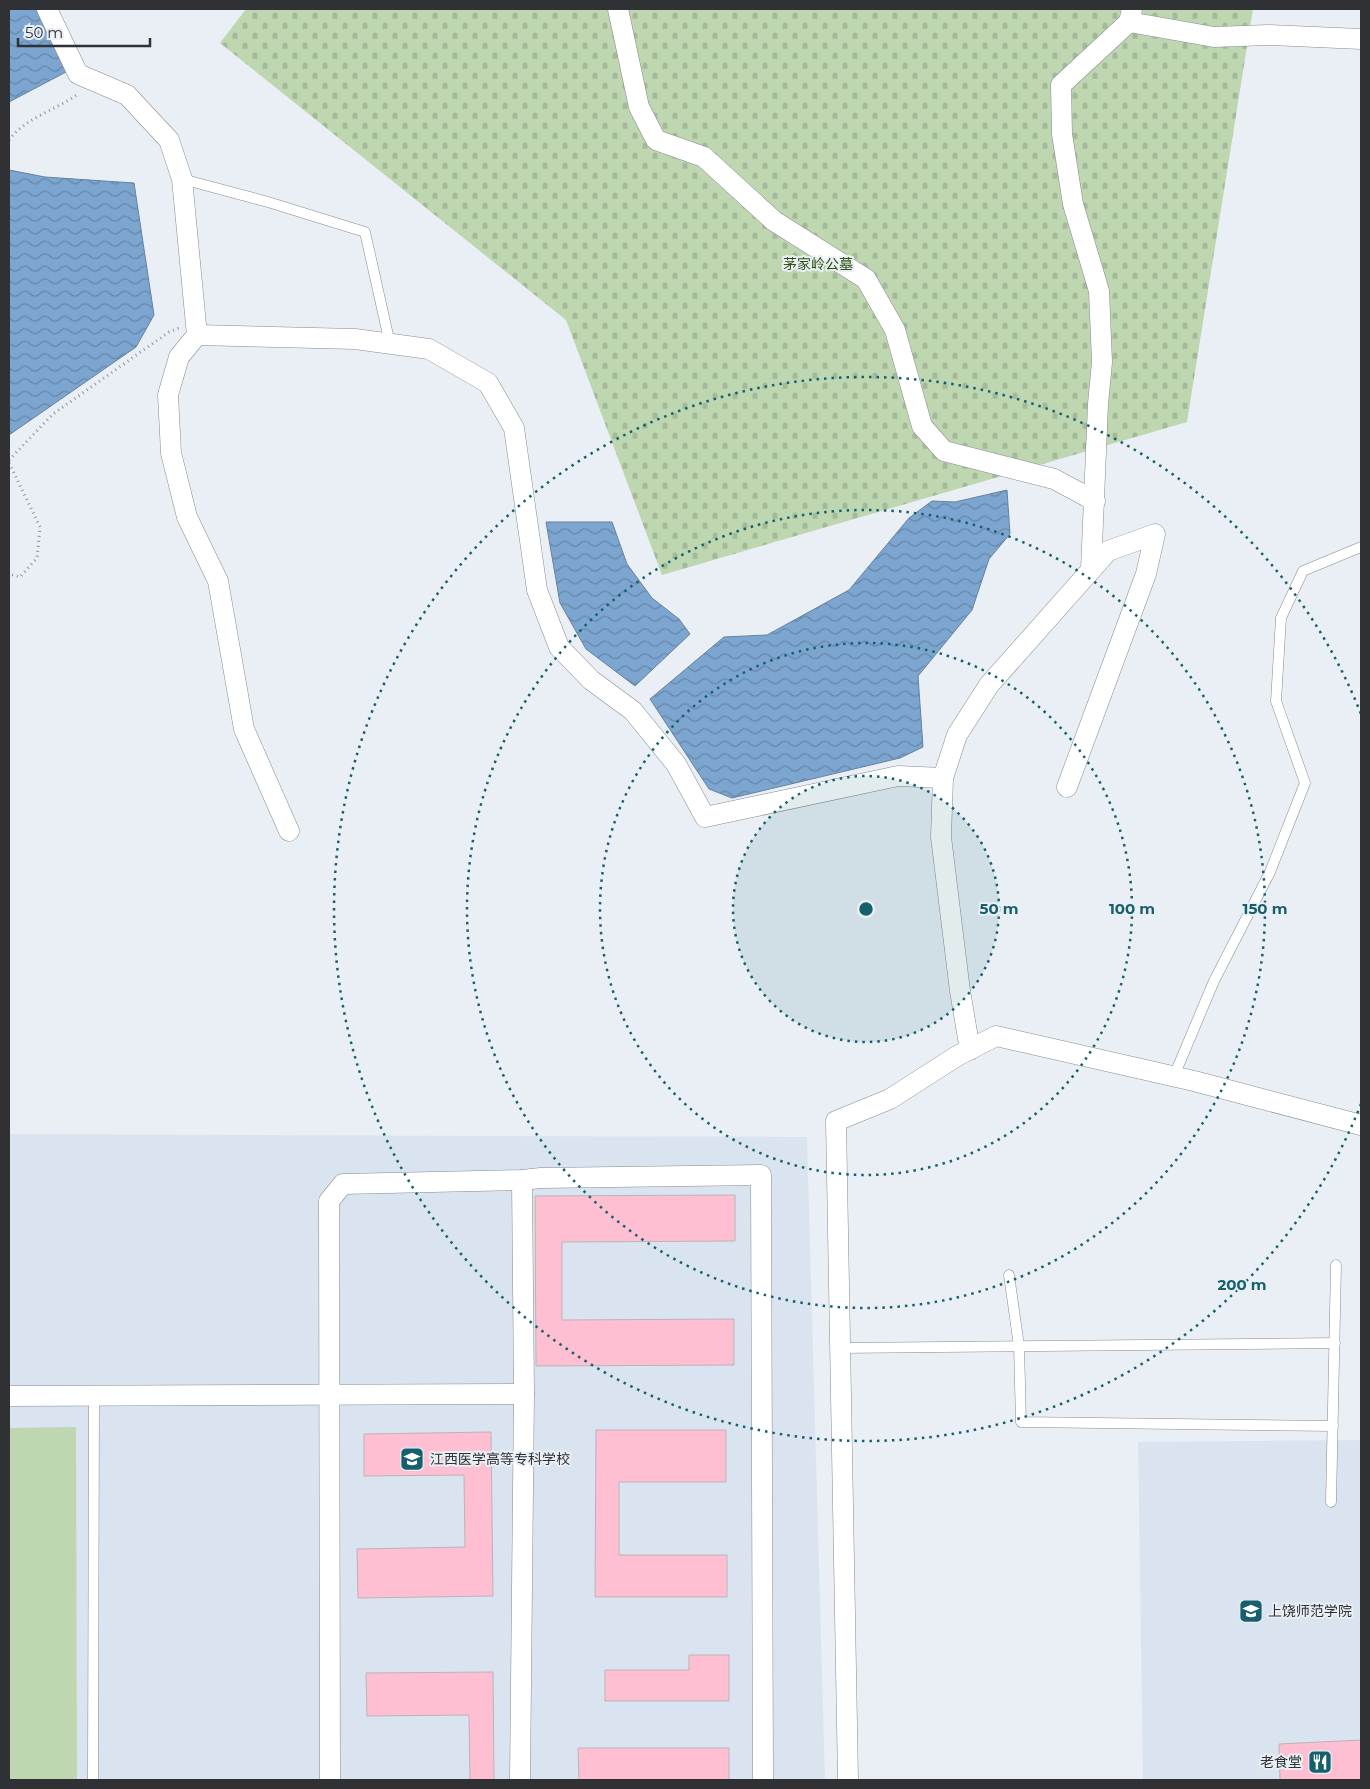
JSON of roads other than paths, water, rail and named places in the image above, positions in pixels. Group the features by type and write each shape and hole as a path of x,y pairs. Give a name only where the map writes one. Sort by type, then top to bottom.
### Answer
{"street":[{"path":"48,9 78,74 127,95 169,140 182,179 196,329 179,357 168,396 171,453 187,516 218,581 244,729 289,831"},
{"path":"618,9 639,106 656,140 704,157 774,221 866,279 895,330 922,426 944,451 1054,479 1095,500"},
{"path":"1091,570 1098,404 1102,362 1099,291 1074,204 1062,134 1061,85 1130,15 1214,38 1268,35 1361,39"},
{"path":"196,329 355,338 429,349 488,383 514,428 537,590 559,647 591,680 633,711 676,764 705,817 898,776 943,778"},
{"path":"970,1050 960,991 941,837 943,778 957,735 990,685 1108,551 1155,534 1146,574 1067,787"},
{"path":"848,1780 836,1121 890,1099 996,1036 1174,1076 1361,1125"},
{"path":"330,1780 329,1201 343,1184 541,1178 761,1175 763,1780"},
{"path":"520,1780 524,1394 522,1180"},
{"path":"9,1396 524,1394"}],"lane":[{"path":"182,179 268,202 365,232 390,344"},
{"path":"1174,1076 1214,981 1270,872 1305,783 1276,700 1281,618 1304,571 1361,547"},
{"path":"1331,1502 1336,1265"},
{"path":"1009,1275 1019,1346 1021,1422 1333,1426"},
{"path":"840,1348 1335,1343"},
{"path":"93,1780 94,1396"}],"water":[{"path":"9,9 37,9 66,72 9,102"},
{"path":"9,170 45,177 134,183 154,315 136,347 9,435"},
{"path":"1007,490 1010,534 989,559 972,610 918,676 923,747 900,758 732,798 709,789 650,699 724,637 767,635 849,590 909,518 932,501 955,502"},
{"path":"546,522 612,522 627,564 652,598 679,619 690,634 635,686 586,649 560,603"}],"place":[{"name":"江西医学高等专科学校","path":"412,1459"},
{"name":"上饶师范学院","path":"1251,1611"},
{"name":"老食堂","path":"1320,1762"}],"park label":[{"name":"茅家岭公墓","path":"818,264"}]}
